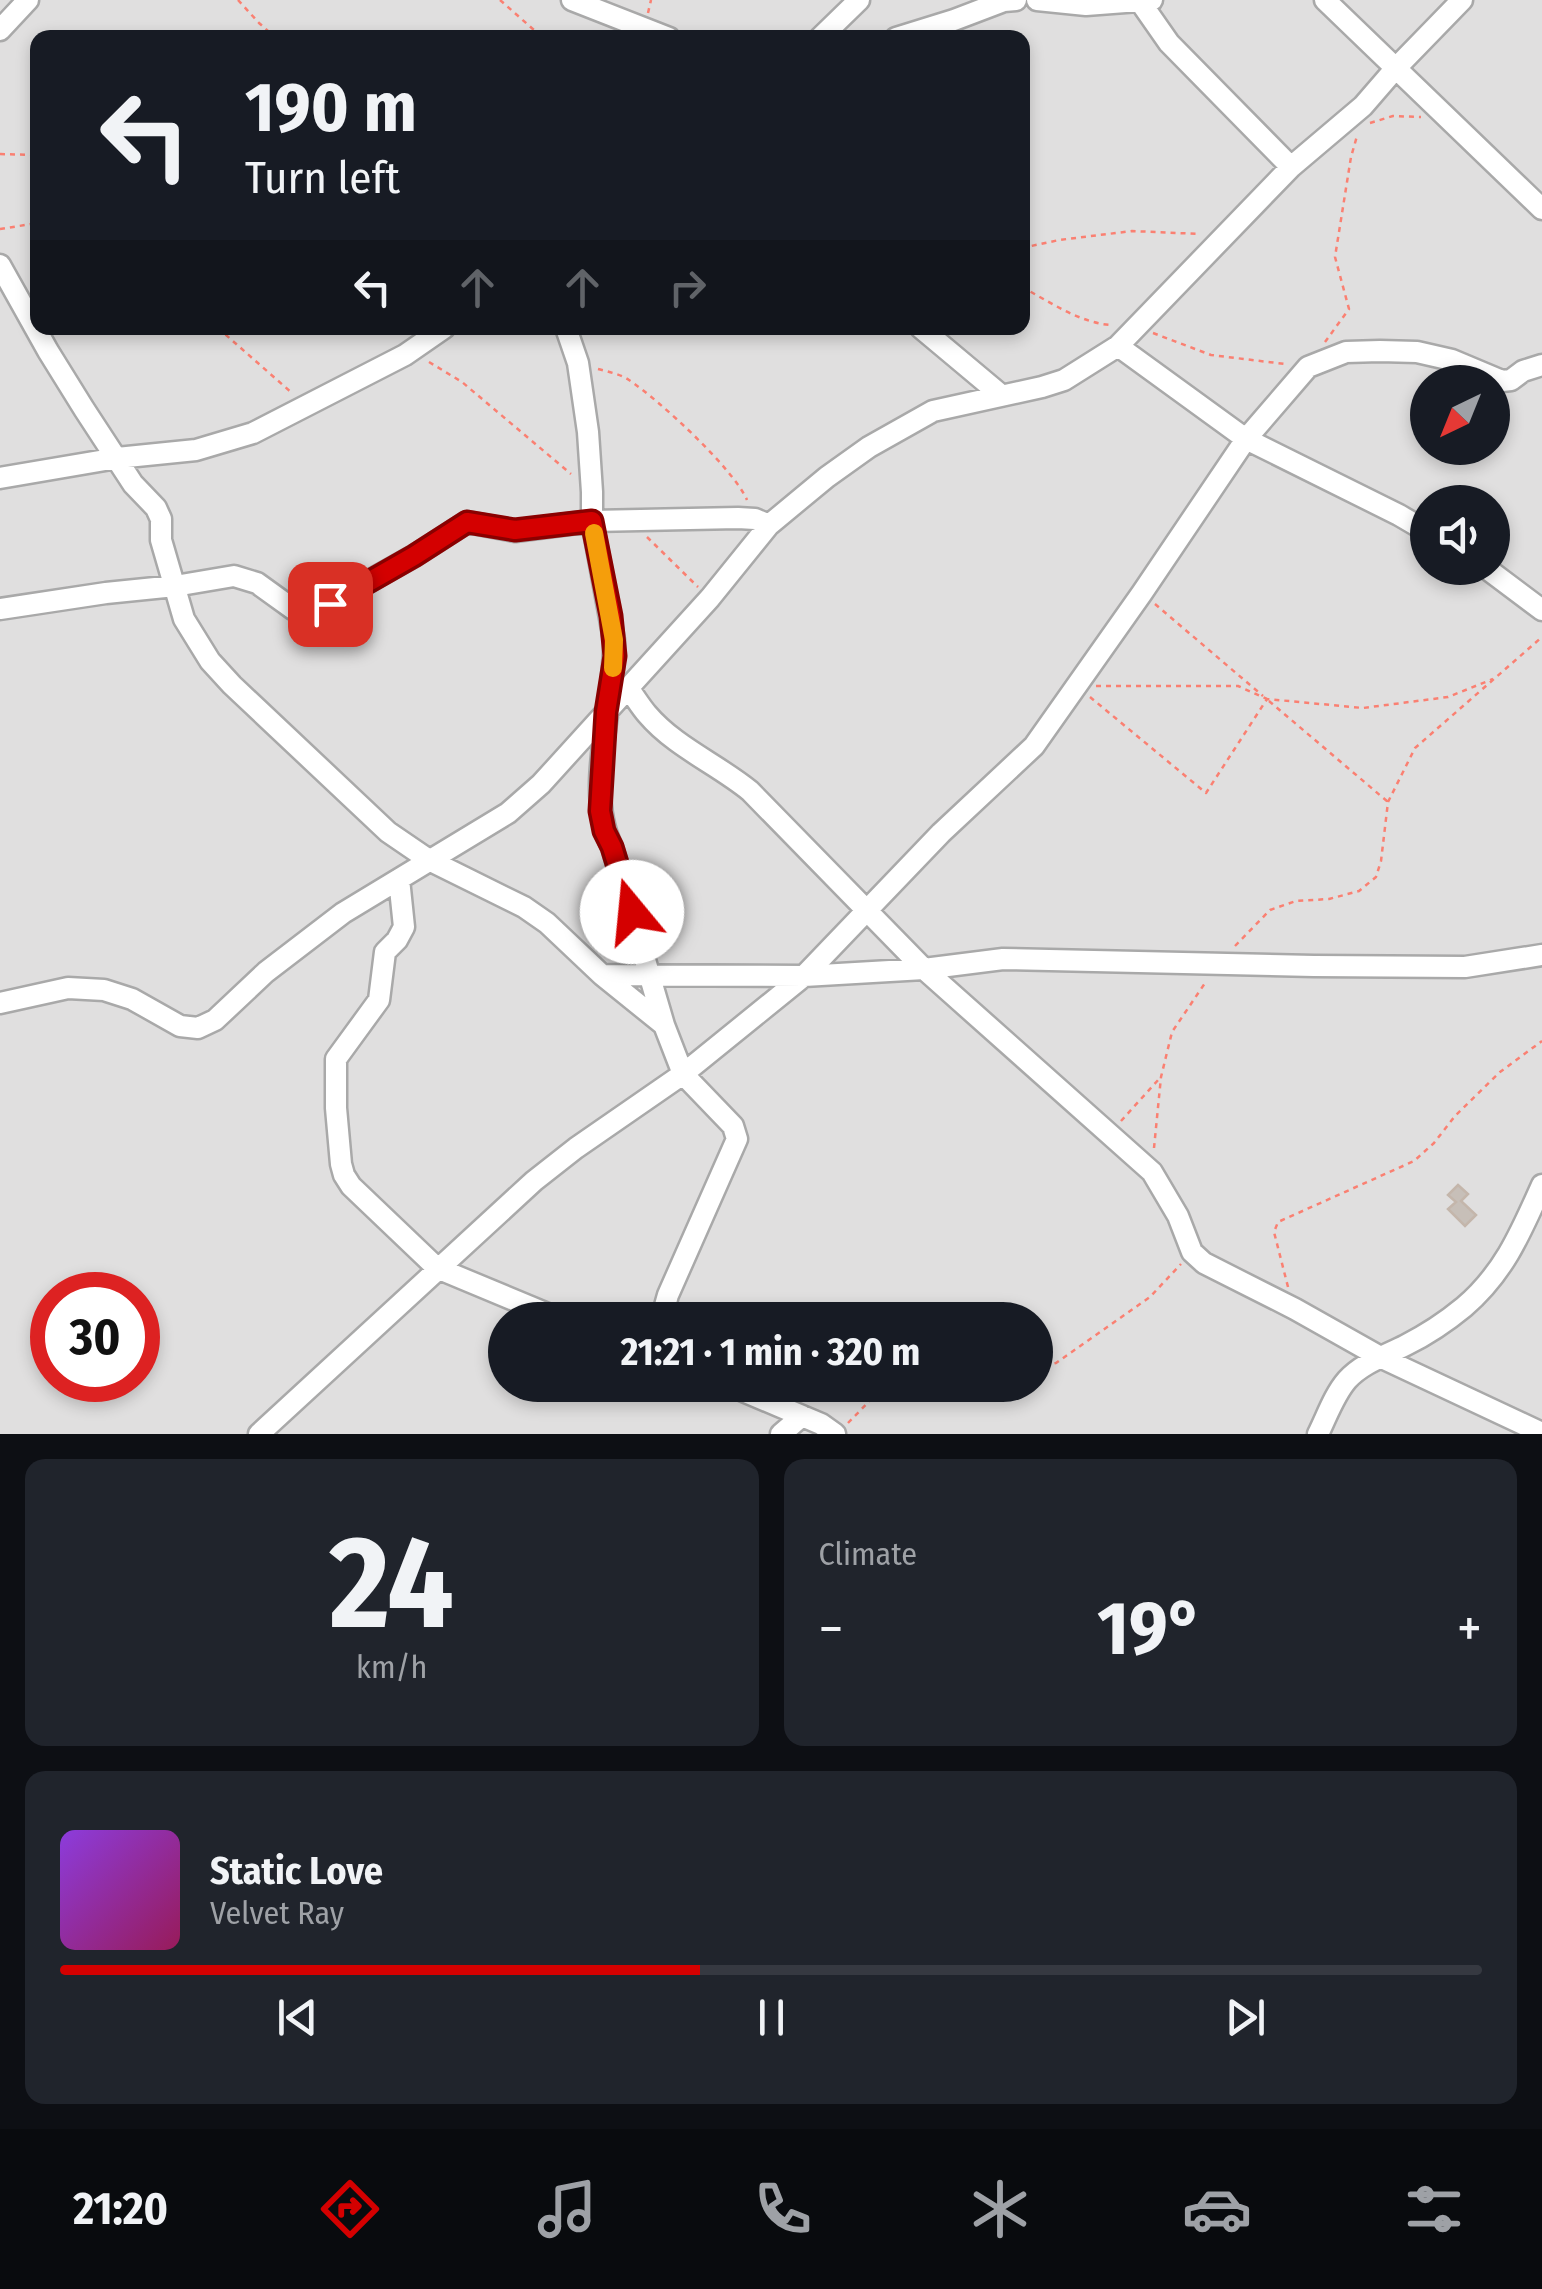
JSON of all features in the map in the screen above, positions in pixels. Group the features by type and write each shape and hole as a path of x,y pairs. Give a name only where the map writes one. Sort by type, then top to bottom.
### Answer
{"street":[{"path":"0,30 28,0"},
{"path":"572,0 649,30"},
{"path":"828,30 859,0"},
{"path":"922,30 1016,0"},
{"path":"1037,0 1086,4 1144,1 1169,43 1291,167"},
{"path":"1324,0 1542,208"},
{"path":"0,1003 68,988 104,990 132,999 180,1026 198,1028 215,1020 266,972 343,914 470,838 541,784 710,598 762,522 914,420 933,411 1064,380 1118,346 1291,167 1364,106 1462,0"},
{"path":"0,265 30,319"},
{"path":"39,335 132,484 156,508 161,519 160,540 184,618 210,661 367,814 429,860 546,922 664,1026"},
{"path":"0,478 118,458 196,450 253,433 405,355 434,335"},
{"path":"568,335 578,363 588,432 592,521 614,640 600,811 604,831 664,1026 683,1074 733,1126 736,1139 666,1302"},
{"path":"929,335 1001,395"},
{"path":"1118,346 1246,439 1410,521"},
{"path":"259,1434 534,1181 683,1074 804,976 941,833 1034,746 1246,439 1308,367 1346,352 1417,352 1452,360 1502,381 1512,380 1532,368 1542,354"},
{"path":"0,610 234,576 257,583 293,610 312,613 398,566 467,522 515,530 592,521 762,522"},
{"path":"1509,585 1542,610"},
{"path":"628,688 647,715 672,737 750,791 924,969 1152,1172 1178,1216 1192,1252 1204,1263 1382,1358 1542,1433"},
{"path":"399,879 404,927 385,952 379,1000 336,1059 336,1108 344,1175 436,1268 518,1302"},
{"path":"602,975 804,976 924,969 1002,959 1465,966 1542,956"},
{"path":"1318,1434 1349,1378 1463,1308 1491,1280 1513,1249 1542,1185"},
{"path":"769,1402 821,1424 842,1428"},
{"path":"781,1434 802,1416"}],"path":[{"path":"238,0 267,30"},
{"path":"500,0 533,30"},
{"path":"1030,291 1100,324 1137,326 1211,356 1308,367 1349,309 1335,257 1350,157 1360,126 1393,116 1447,119"},
{"path":"0,154 30,155"},
{"path":"0,229 30,223"},
{"path":"1030,246 1132,231 1224,236"},
{"path":"226,335 304,405"},
{"path":"405,355 430,363 462,382 592,492"},
{"path":"578,363 625,377 659,404 712,454 744,492 762,522"},
{"path":"629,520 710,598"},
{"path":"1142,593 1388,802"},
{"path":"1152,1172 1161,1077 1172,1032 1218,962 1270,910 1296,901 1360,891 1376,877 1382,861 1388,802 1415,748 1542,637"},
{"path":"1076,686 1238,686 1267,699 1363,708 1448,696 1497,677"},
{"path":"1076,686 1206,793 1267,699"},
{"path":"1296,1310 1279,1257 1274,1232 1278,1222 1414,1161 1500,1072 1542,1041"},
{"path":"1109,1134 1161,1077"},
{"path":"1053,1365 1150,1296 1192,1252"},
{"path":"842,1428 869,1402"}],"shaded area":[{"path":"0,0 1542,0 1542,1434 0,1434"}],"building":[{"path":"1458,1185 1468,1194 1461,1201 1476,1215 1465,1226 1448,1209 1456,1202 1448,1195"}],"slow traffic":[{"path":"594,533 611,616 613,668"}],"route":[{"path":"330,604 467,522 515,530 592,521 615,656 606,712 600,811 632,912"}]}
